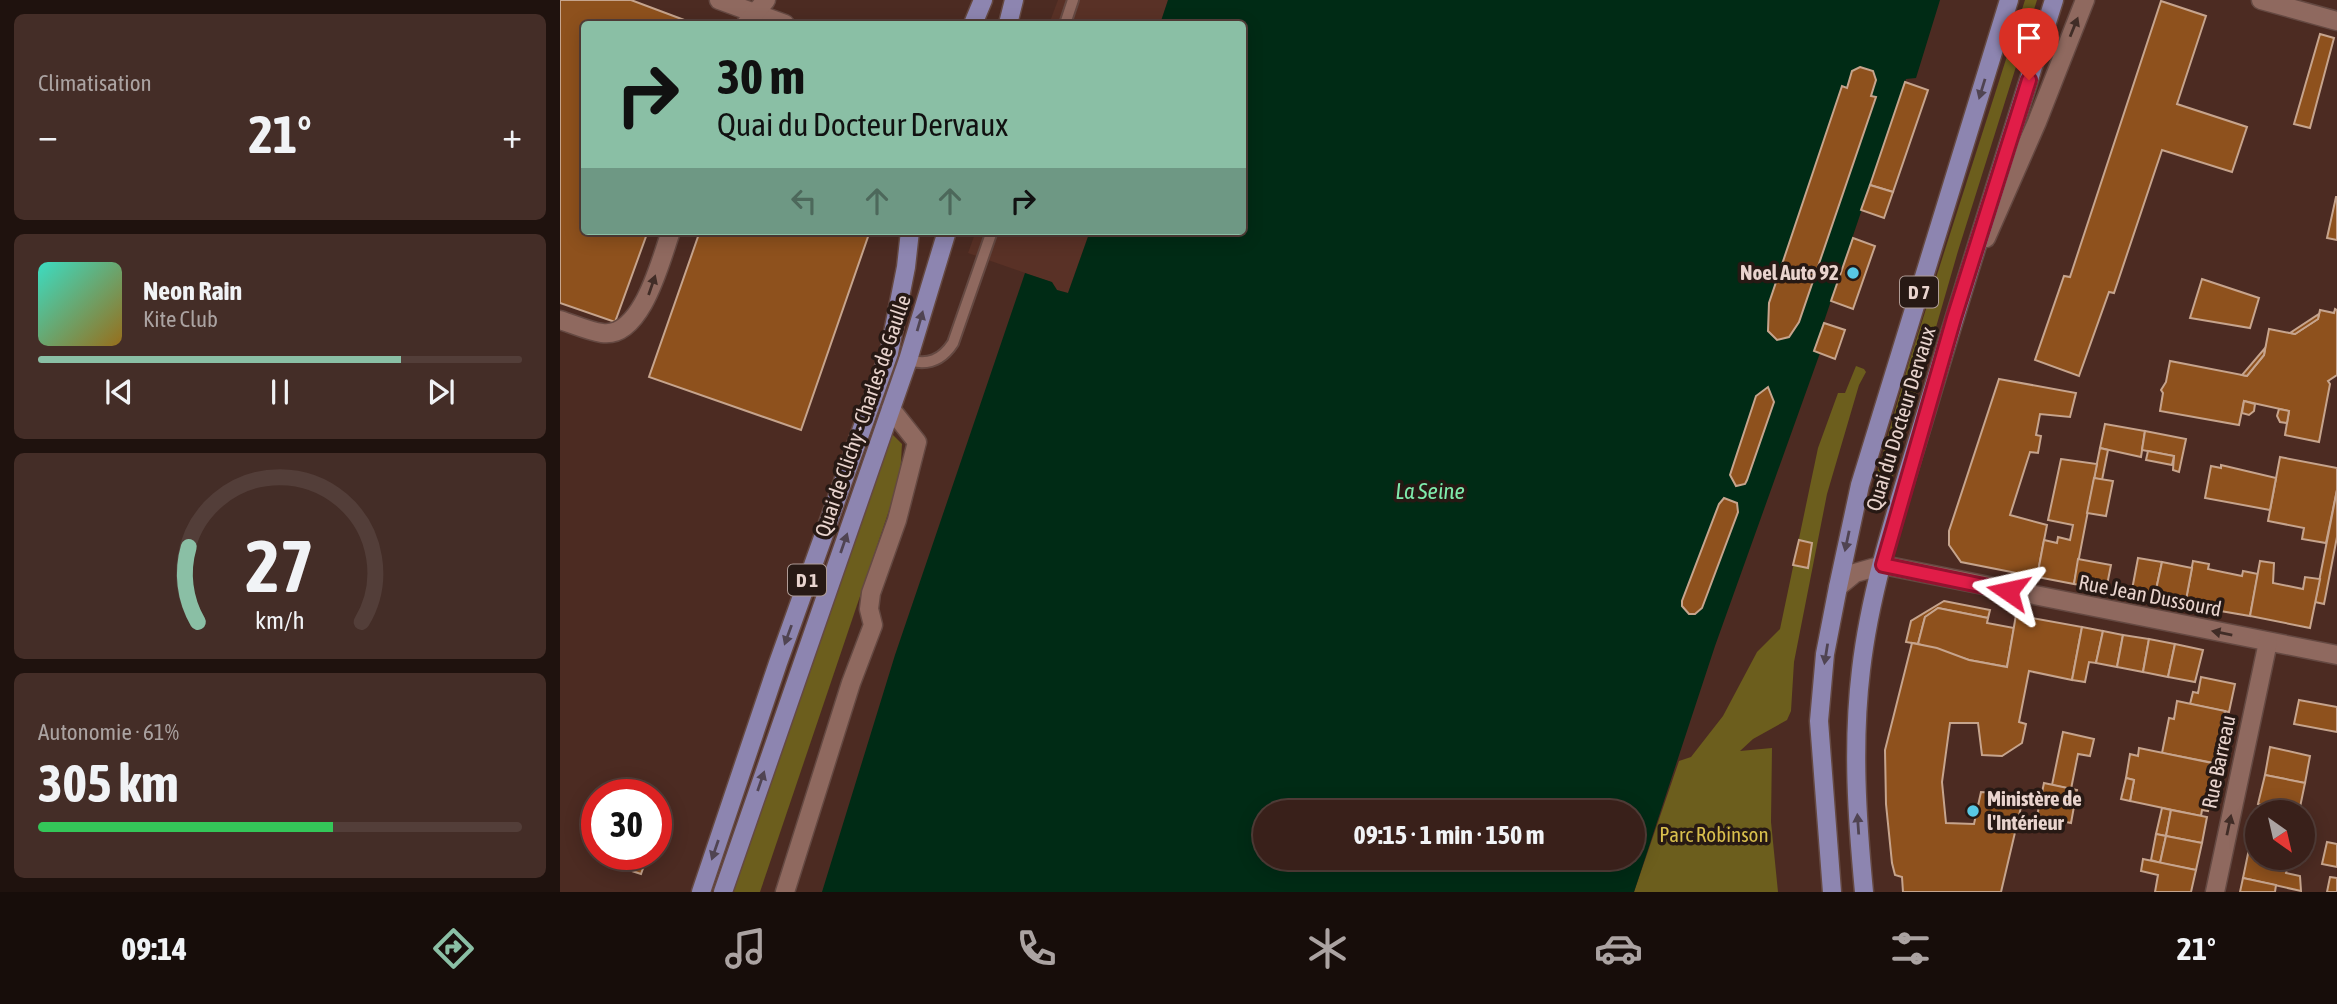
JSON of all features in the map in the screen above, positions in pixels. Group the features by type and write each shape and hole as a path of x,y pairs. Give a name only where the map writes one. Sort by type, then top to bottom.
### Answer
{"main road":[{"path":"974,21 982,0"},
{"path":"1009,21 1014,0"},
{"name":"D 7","path":"1832,892 1819,721 1825,654 1838,587 1860,485 2010,0"},
{"name":"Quai du Docteur Dervaux","path":"1864,892 1856,793 1857,716 1867,628 1962,293 2054,0"},
{"name":"Quai de Clichy - Charles de Gaulle","path":"701,892 778,663 889,353 910,235"},
{"name":"Quai de Clichy - Charles de Gaulle","path":"723,892 908,360 946,235"}],"street":[{"path":"719,0 777,21"},
{"name":"Quai du Docteur Dervaux","path":"1962,293 2037,122 2085,0"},
{"path":"2261,0 2337,21"},
{"path":"560,320 601,333 619,330 635,316 646,300 670,235"},
{"path":"785,892 873,625 869,608 870,593 897,520 917,442 891,409"},
{"path":"1838,587 1855,573 1883,565"},
{"name":"Rue Jean Dussourd","path":"1883,565 2337,655"},
{"name":"Rue Barreau","path":"2215,892 2267,642"}],"lane":[{"path":"1066,21 1073,0"},
{"path":"908,360 919,364 936,360 946,353 953,343 991,235"}],"shaded area":[{"path":"1058,0 1168,0 1161,21 1050,21"},
{"path":"975,235 1089,235 1068,293 1057,290 1051,282 968,253"}],"green space":[{"path":"2025,0 2037,0 1958,251 1889,490 1873,487 1909,362"},
{"name":"Parc Robinson","path":"1856,366 1864,369 1866,372 1859,385 1827,494 1794,662 1791,711 1787,720 1753,739 1740,751 1772,748 1771,822 1778,892 1634,892 1642,870 1645,870 1645,860 1679,761 1691,757 1723,716 1757,652 1780,629 1818,448 1838,393 1845,393"},
{"path":"892,434 902,444 900,478 760,892 733,892"}],"water":[{"name":"La Seine","path":"1168,0 1940,0 1916,78 1906,79 1814,351 1820,353 1715,646 1645,859 1645,800 1253,800 1253,870 1641,870 1634,892 822,892 895,655 1025,273 1052,282 1057,290 1068,293 1089,235 1246,235 1246,21 1161,21"}],"building":[{"path":"560,0 631,0 687,21 581,21 581,235 647,235 615,322 560,303"},
{"path":"2161,1 2206,16 2177,104 2247,127 2232,172 2162,150 2114,293 2109,292 2079,376 2035,360 2064,276 2070,277"},
{"path":"2320,34 2334,38 2310,128 2294,124"},
{"path":"1860,67 1873,71 1876,80 1871,96 1876,97 1799,322 1789,337 1777,340 1768,331 1769,303 1842,86 1847,88 1852,71"},
{"path":"1905,82 1928,90 1893,192 1870,185"},
{"path":"1870,185 1893,192 1884,218 1861,210"},
{"path":"2337,197 2337,240 2327,238"},
{"path":"699,235 869,235 801,430 649,377"},
{"name":"Noel Auto 92","path":"1853,238 1875,246 1853,309 1831,301"},
{"path":"2202,279 2259,298 2250,328 2190,318"},
{"path":"2335,309 2337,375 2328,381 2330,384 2319,442 2285,435 2289,411 2244,401 2239,425 2160,411 2163,393 2161,390 2166,382 2170,361 2247,376 2264,355 2269,329 2295,334 2318,319 2320,310 2334,313"},
{"path":"2319,314 2318,319 2295,334 2290,333"},
{"path":"1824,323 1845,330 1835,359 1814,351"},
{"path":"2265,348 2264,355 2247,376 2242,375"},
{"path":"1999,379 2076,393 2070,417 2040,414 2036,435 2041,436 2038,453 2030,452 2010,515 2047,525 2037,577 1961,562 1949,545 1949,531"},
{"path":"1768,387 1774,402 1747,480 1745,484 1736,486 1730,475 1756,396"},
{"path":"2244,401 2255,404 2254,411 2249,415 2242,413"},
{"path":"2279,409 2289,411 2287,423 2280,422 2277,416"},
{"path":"2105,424 2145,431 2141,457 2100,448"},
{"path":"2145,431 2186,439 2179,472 2173,470 2174,456 2142,450"},
{"path":"2100,448 2108,450 2102,480 2094,478"},
{"path":"2148,451 2174,456 2172,465 2146,460"},
{"path":"2280,457 2337,468 2337,490 2326,543 2302,539 2304,528 2268,521"},
{"path":"2061,459 2097,464 2074,584 2037,577 2044,540 2057,543 2058,537 2070,540 2073,525 2048,520"},
{"path":"2221,465 2276,478 2270,510 2205,498 2211,466 2221,468"},
{"path":"2094,478 2113,481 2106,516 2087,513"},
{"path":"2337,490 2337,537 2324,604 2315,602"},
{"path":"1724,498 1737,503 1738,512 1702,608 1695,614 1689,614 1682,606 1682,601 1719,504"},
{"path":"1799,540 1812,543 1808,568 1793,565"},
{"path":"2138,558 2162,562 2154,599 2131,595"},
{"path":"2078,559 2111,565 2106,590 2074,584"},
{"path":"2193,561 2209,564 2208,569 2242,576 2243,571 2258,574 2250,616 2185,605"},
{"path":"2260,561 2274,563 2273,583 2303,589 2305,577 2320,579 2310,628 2250,616"},
{"path":"2162,562 2192,568 2185,605 2154,599"},
{"path":"1944,601 1990,610 1988,618 1938,608 1925,617 1918,644 1906,642 1911,621"},
{"path":"1938,608 1988,618 1987,623 2014,628 2007,667 1969,660 1918,644 1925,617"},
{"path":"2016,615 2082,627 2072,680 2029,671 2019,722 2026,724 2022,743 2002,756 1982,755 1978,723 1950,723 1942,782 1946,823 1974,824 1981,792 1999,793 2021,807 2001,892 1903,892 1902,877 1895,875 1892,863 1886,804 1885,750 1912,643 1937,648 1969,660 2007,667"},
{"path":"2082,627 2103,631 2096,663 2089,662 2085,682 2072,680"},
{"path":"2103,631 2123,635 2117,667 2096,663"},
{"path":"2123,635 2149,639 2143,672 2117,667"},
{"path":"2149,639 2175,644 2168,677 2143,672"},
{"path":"2175,644 2203,650 2195,682 2168,677"},
{"path":"2201,677 2235,684 2229,712 2190,704 2193,692 2198,693"},
{"path":"2299,700 2337,707 2337,732 2294,724"},
{"path":"2177,701 2225,711 2214,763 2162,753 2169,718 2174,719"},
{"path":"2063,732 2094,739 2090,756 2078,754 2071,789 2052,785"},
{"path":"2270,747 2310,756 2305,783 2265,775"},
{"path":"2139,748 2212,763 2210,775 2215,776 2208,811 2202,810 2201,816 2130,801 2134,780 2126,778 2130,754 2138,756"},
{"path":"2265,775 2305,783 2301,800 2259,800"},
{"path":"2126,778 2134,780 2130,801 2121,799"},
{"path":"2044,783 2077,790 2071,823 2037,816"},
{"path":"2162,808 2171,810 2166,836 2156,834"},
{"path":"2171,810 2207,817 2202,843 2166,836"},
{"path":"2156,834 2166,836 2160,863 2151,860"},
{"path":"2166,836 2202,843 2196,870 2160,863"},
{"path":"2327,842 2337,844 2337,867 2322,864"},
{"path":"2143,859 2196,870 2191,892 2155,892 2158,875 2141,871"},
{"path":"2245,868 2287,870 2286,873 2300,876 2301,891 2243,878"},
{"path":"2330,877 2337,878 2337,892 2327,892"},
{"path":"2243,878 2276,885 2275,892 2240,892"}],"place":[{"name":"Noel Auto 92","path":"1853,273"},
{"name":"Ministère de l'Intérieur","path":"1973,811"}],"route":[{"path":"2008,591 1883,565 1954,318 2029,80"}]}
